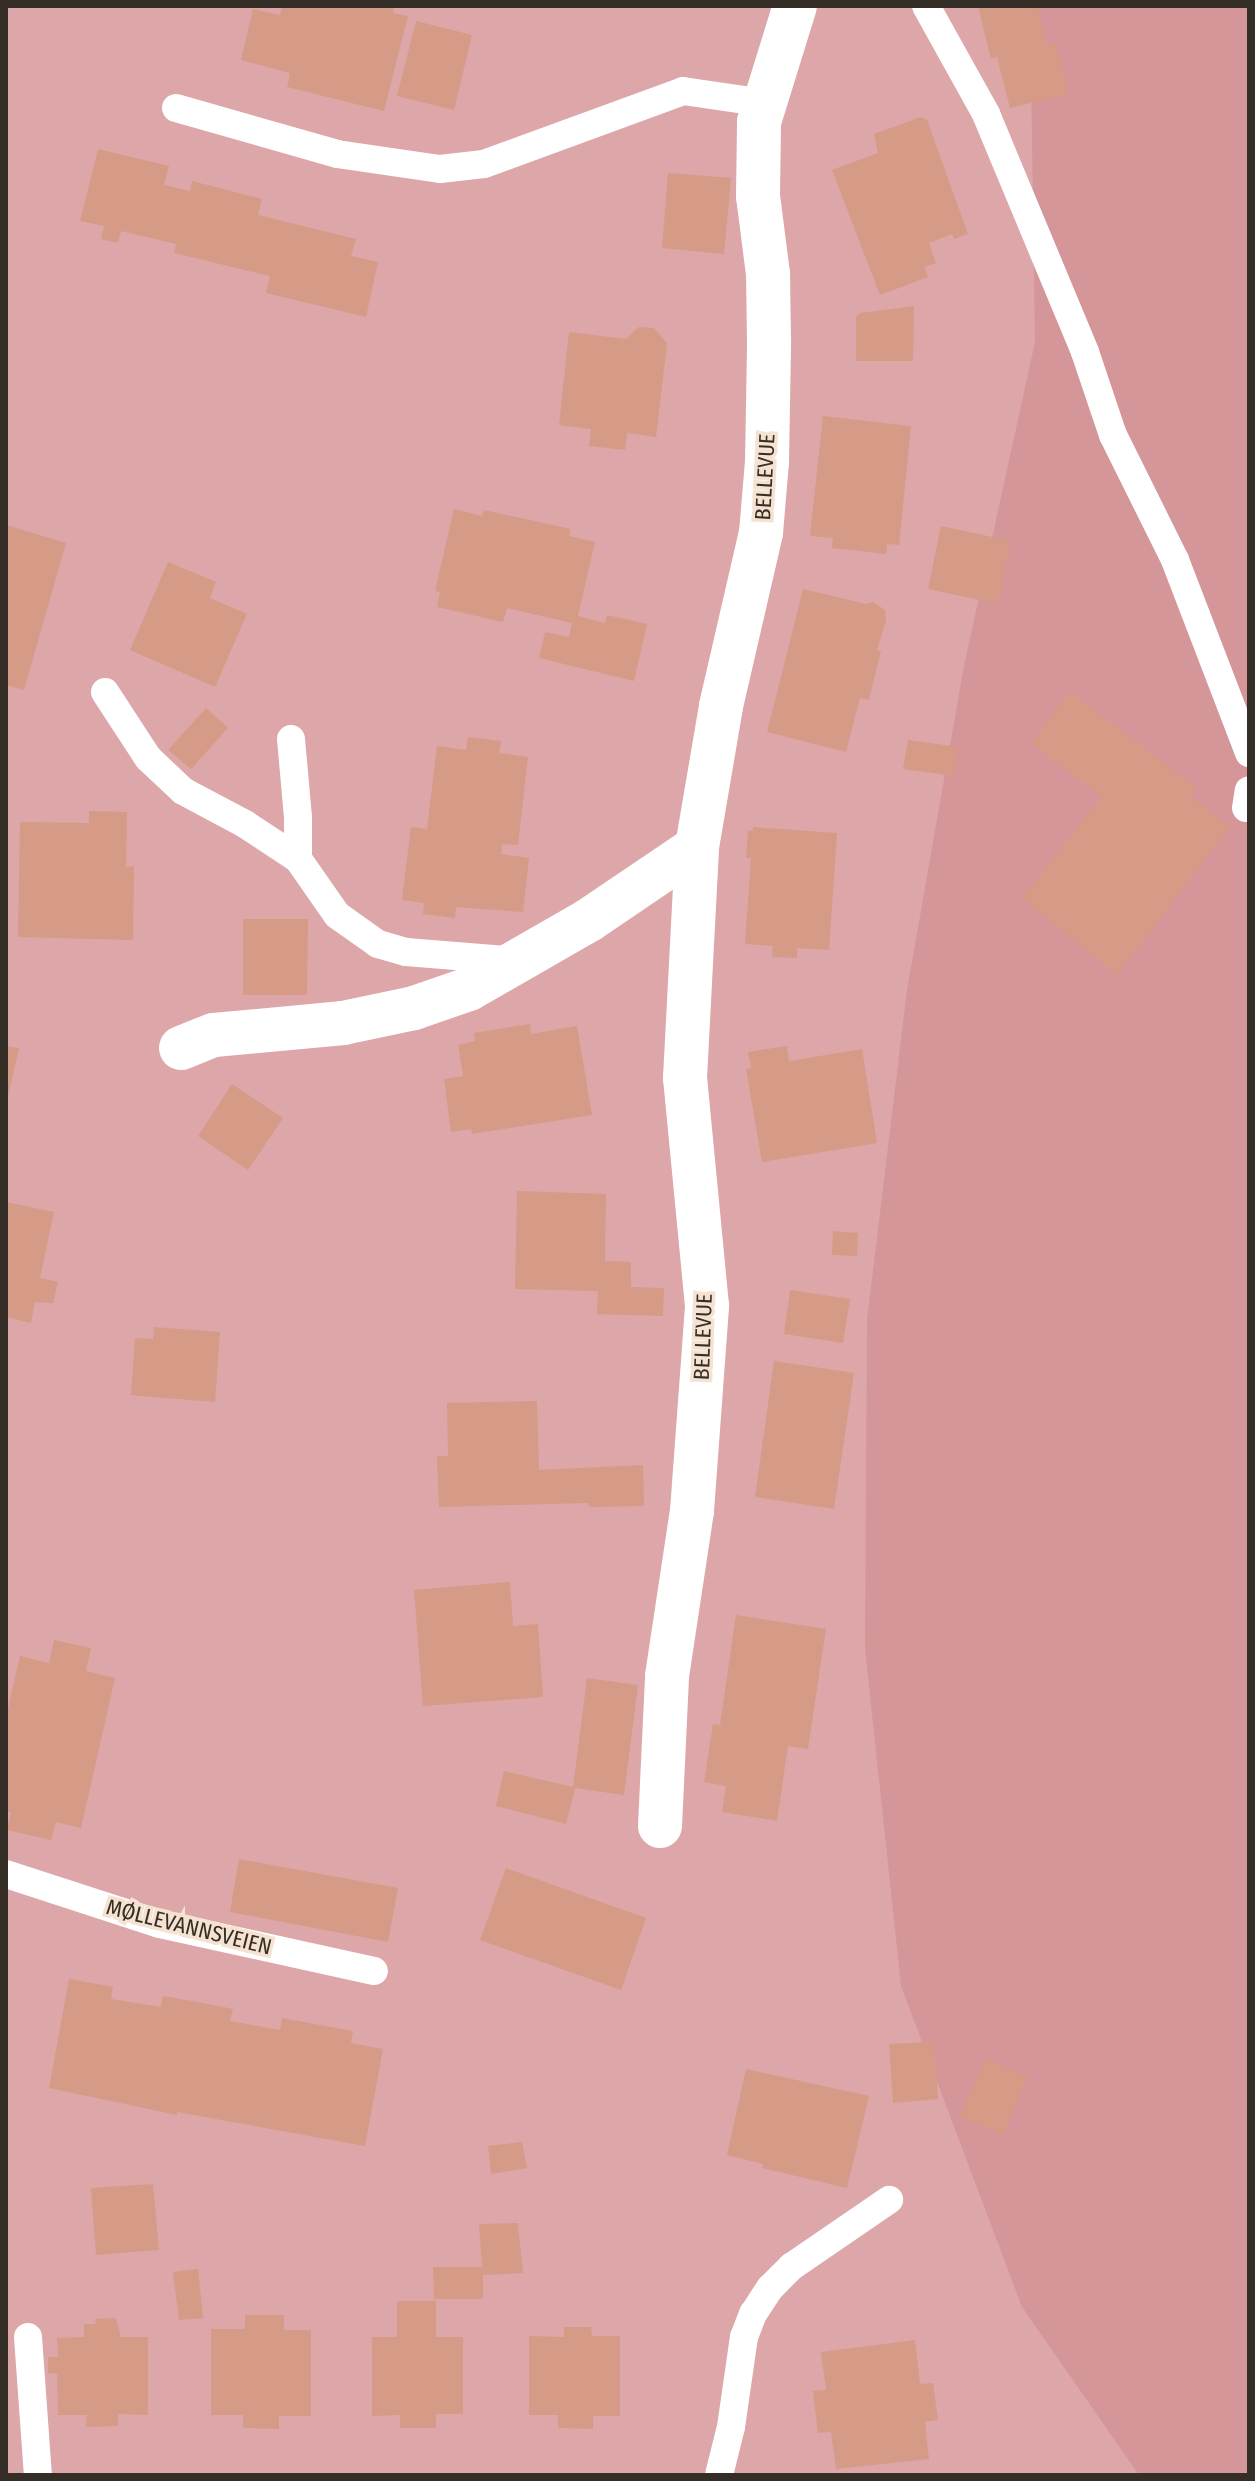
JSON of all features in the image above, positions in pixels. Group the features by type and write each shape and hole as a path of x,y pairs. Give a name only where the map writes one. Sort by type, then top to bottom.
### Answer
{"street":[{"name":"BELLEVUE","path":"660,1826 667,1676 692,1511 707,1306 685,1078 697,847 721,706 761,533 767,462 769,342 768,274 758,196 759,122 795,6"},
{"path":"181,1048 214,1035 301,1029 414,1008 469,989 589,920 697,847"}],"lane":[{"path":"926,6 986,114 1085,352 1113,435 1175,560 1249,753"},
{"path":"176,108 337,154 440,169 484,164 683,91 765,103"},
{"path":"105,692 148,758 183,791 245,824 298,859 337,915 378,944 406,952 518,961"},
{"path":"291,739 298,859"},
{"name":"MØLLEVANNSVEIEN","path":"6,1874 160,1924 374,1971"},
{"path":"719,2475 731,2427 744,2337 753,2314 770,2288 791,2267 889,2200"},
{"path":"28,2337 38,2475"}],"shaded area":[{"path":"6,6 1249,6 1249,2475 6,2475"},
{"path":"1030,6 1249,6 1249,2475 1139,2475 1022,2307 901,1986 865,1648 867,1320 907,990 964,666 1035,342"}],"building":[{"path":"282,6 394,6 393,13 408,16 384,111 287,87 290,73 241,60 253,9 280,15"},
{"path":"978,6 1037,6 1047,45 1056,43 1069,94 1010,108 997,57 991,59"},
{"path":"416,21 472,35 454,110 397,96"},
{"path":"921,117 927,120 968,234 954,239 952,234 929,243 936,263 924,267 928,277 880,295 832,170 878,153 874,134"},
{"path":"98,149 169,166 164,185 190,191 192,181 262,199 258,215 356,239 351,256 378,262 366,317 266,293 270,276 174,253 176,244 121,231 118,243 101,239 104,226 80,221"},
{"path":"668,173 731,178 724,254 662,248"},
{"path":"914,306 913,361 856,361 856,317 860,313"},
{"path":"639,327 654,328 667,343 656,437 627,433 625,450 589,446 591,429 559,425 569,332 626,339"},
{"path":"823,416 911,426 899,545 887,544 886,554 832,548 833,538 810,536"},
{"path":"454,509 482,516 484,510 571,529 569,536 595,542 578,616 605,623 607,615 647,624 634,681 539,658 545,632 569,637 572,623 507,608 503,622 437,607 440,592 435,591"},
{"path":"6,525 66,543 24,690 6,685"},
{"path":"941,526 1011,541 998,604 928,589"},
{"path":"168,562 216,582 210,598 247,614 215,687 130,650"},
{"path":"803,589 866,604 873,602 885,610 886,620 877,650 881,651 869,700 860,698 846,752 767,732"},
{"path":"1070,691 1197,788 1190,796 1230,827 1117,975 1022,898 1101,797 1031,743"},
{"path":"206,708 228,728 191,769 168,750"},
{"path":"468,737 501,741 499,753 528,757 518,845 502,844 501,854 529,858 523,912 456,907 455,918 423,914 424,903 402,900 411,827 427,829 437,746 466,750"},
{"path":"908,740 958,747 954,776 903,769"},
{"path":"89,811 127,812 126,867 134,866 133,940 18,937 20,822 89,823"},
{"path":"753,827 837,833 829,950 797,948 797,958 772,957 773,946 745,944 751,858 746,858 748,830 753,831"},
{"path":"243,919 308,919 307,995 243,995"},
{"path":"530,1024 531,1034 577,1026 592,1115 472,1134 471,1129 451,1132 444,1079 463,1076 458,1045 475,1041 474,1033"},
{"path":"6,1046 19,1048 7,1101 6,1101"},
{"path":"787,1046 789,1061 862,1049 877,1143 762,1162 746,1069 751,1068 748,1052"},
{"path":"232,1084 283,1118 248,1170 198,1136"},
{"path":"517,1191 606,1194 605,1261 631,1262 631,1287 664,1288 663,1316 597,1314 598,1291 515,1289"},
{"path":"6,1202 54,1212 40,1278 58,1282 53,1303 35,1302 31,1323 6,1317"},
{"path":"833,1231 858,1233 857,1256 832,1255"},
{"path":"790,1290 850,1299 843,1343 784,1334"},
{"path":"154,1327 220,1332 215,1402 131,1395 135,1338 153,1339"},
{"path":"774,1361 854,1373 834,1509 755,1497"},
{"path":"537,1401 539,1470 643,1465 644,1506 589,1507 588,1503 439,1507 437,1456 448,1456 447,1403"},
{"path":"510,1582 513,1626 538,1624 543,1697 423,1706 414,1590"},
{"path":"736,1615 826,1629 808,1749 788,1746 777,1821 722,1812 726,1786 704,1782 713,1724 720,1725"},
{"path":"54,1640 91,1648 86,1671 115,1678 81,1828 56,1822 51,1840 7,1830 11,1812 6,1811 6,1717 20,1656 49,1663"},
{"path":"587,1678 638,1685 624,1795 575,1788 566,1824 496,1806 504,1771 573,1787"},
{"path":"239,1859 398,1888 388,1942 230,1912"},
{"path":"506,1868 646,1918 621,1990 480,1940"},
{"path":"69,1979 113,1987 111,1999 161,2007 163,1996 233,2009 230,2021 280,2030 282,2018 353,2031 351,2043 383,2049 365,2146 177,2112 177,2115 49,2088"},
{"path":"934,2042 938,2099 893,2103 889,2044"},
{"path":"986,2058 1028,2077 1003,2135 960,2117"},
{"path":"746,2069 869,2096 847,2188 762,2168 763,2164 727,2155"},
{"path":"522,2142 527,2168 491,2174 488,2146"},
{"path":"153,2184 159,2250 96,2255 91,2188"},
{"path":"518,2223 523,2273 483,2275 483,2299 434,2299 433,2267 482,2267 479,2224"},
{"path":"198,2269 203,2318 179,2320 173,2272"},
{"path":"397,2301 436,2301 436,2337 463,2337 463,2414 436,2414 436,2428 400,2428 400,2415 372,2416 372,2337 397,2337"},
{"path":"245,2315 284,2315 284,2330 311,2330 311,2416 279,2416 279,2429 243,2428 243,2415 211,2415 211,2329 245,2329"},
{"path":"116,2318 121,2337 148,2337 148,2415 118,2414 118,2426 86,2427 87,2415 58,2415 57,2374 48,2373 48,2357 58,2357 57,2338 84,2337 84,2324 96,2324 95,2319"},
{"path":"564,2327 591,2327 592,2336 620,2336 620,2416 593,2416 593,2429 558,2428 558,2415 529,2415 529,2336 564,2337"},
{"path":"915,2340 920,2384 933,2383 938,2420 925,2422 929,2459 836,2469 831,2432 818,2433 813,2391 826,2390 821,2352"}]}
